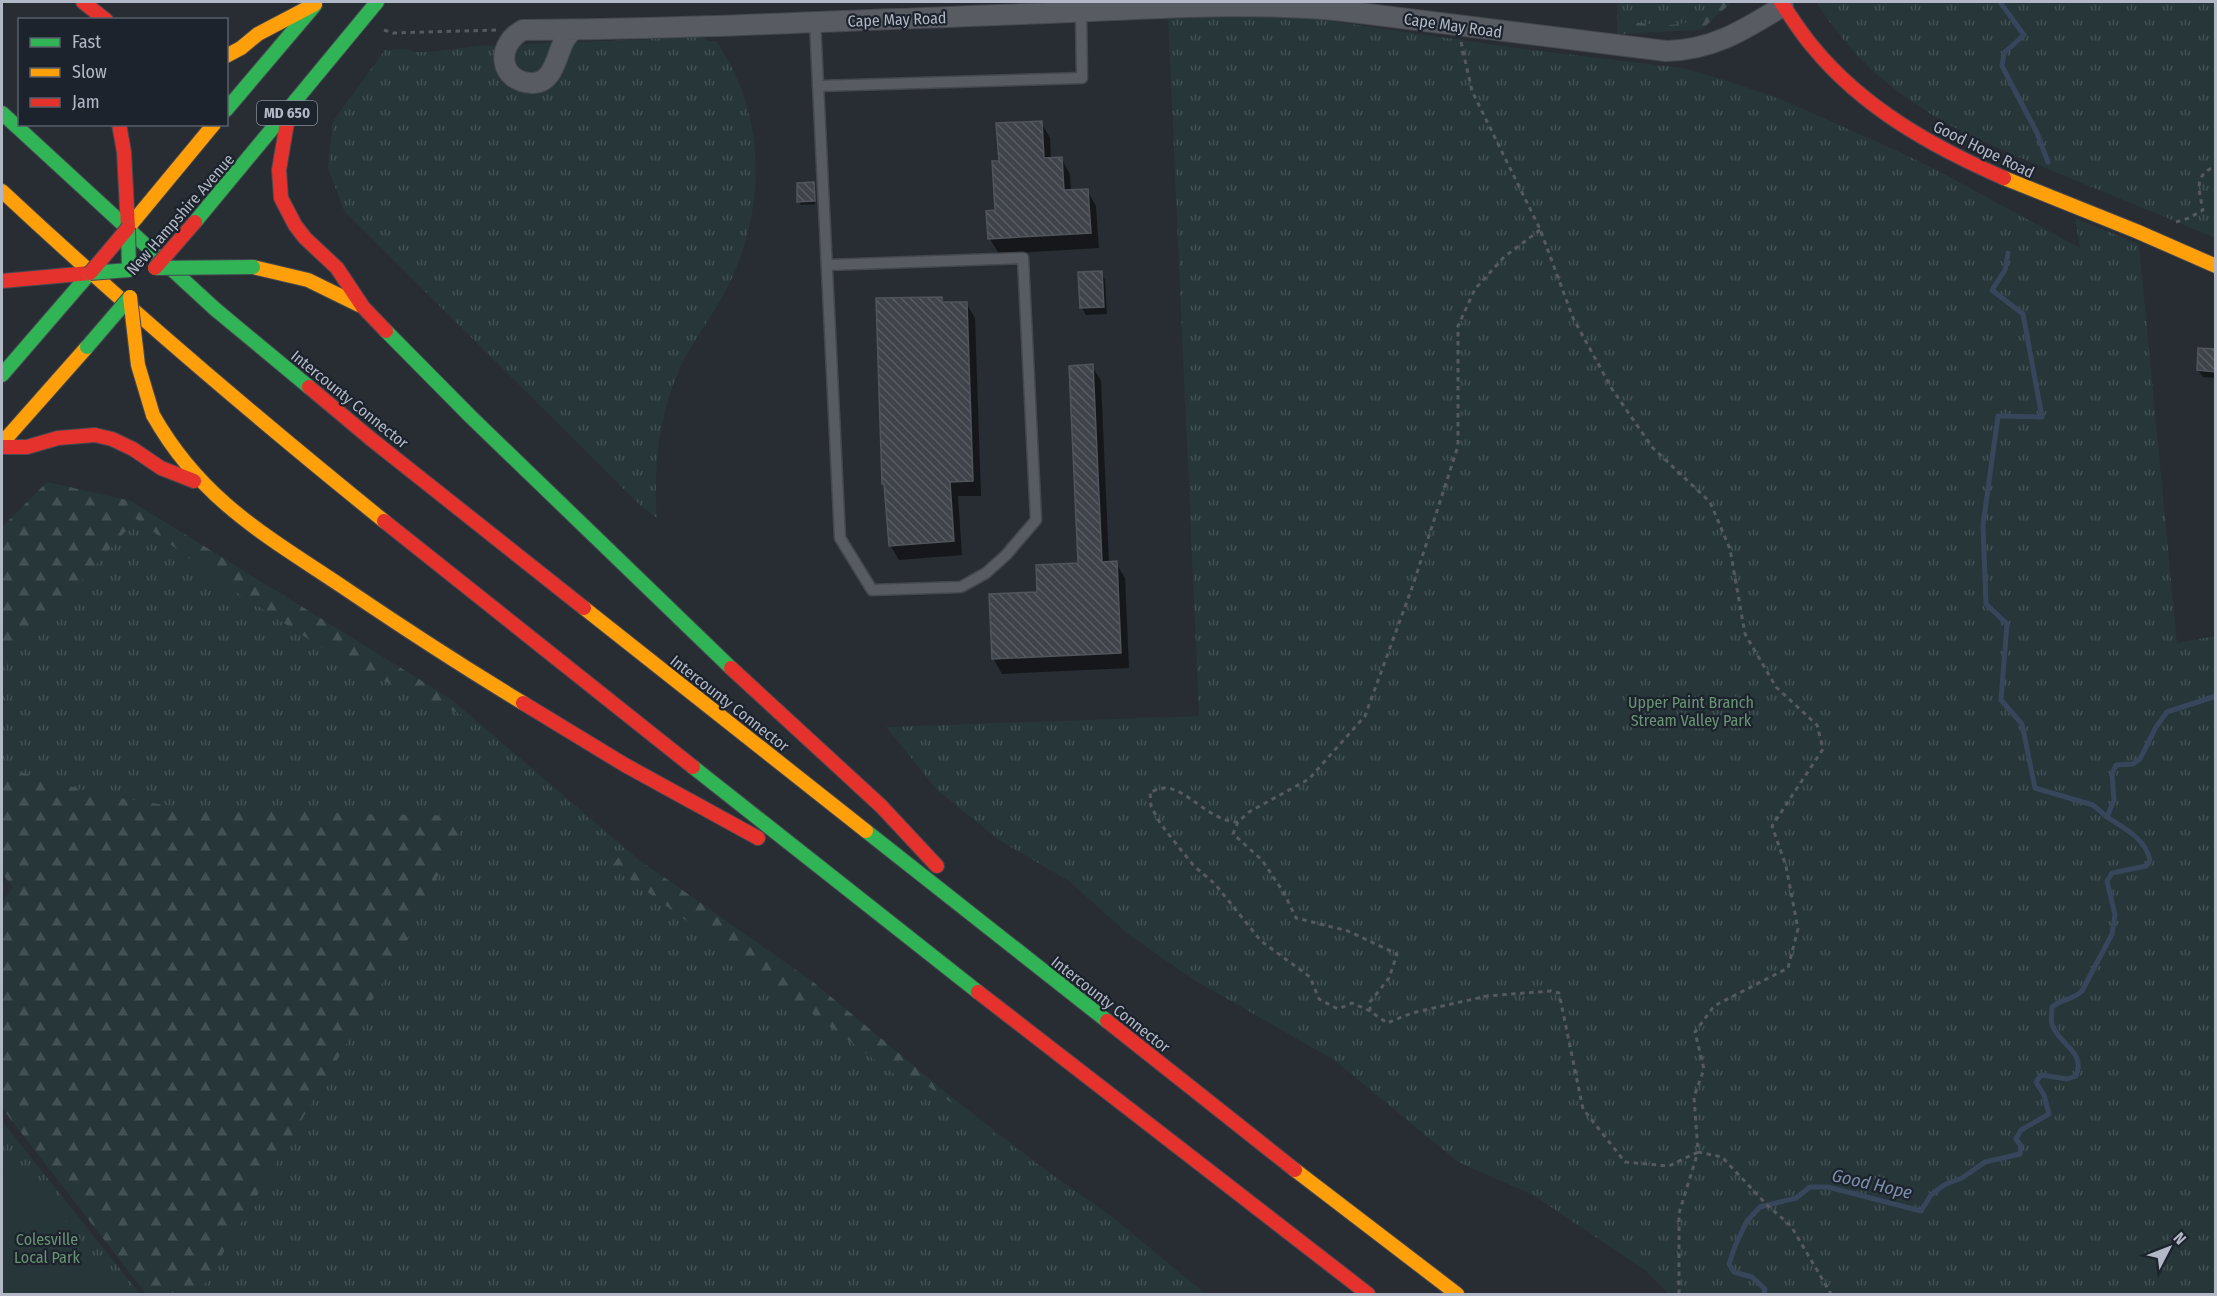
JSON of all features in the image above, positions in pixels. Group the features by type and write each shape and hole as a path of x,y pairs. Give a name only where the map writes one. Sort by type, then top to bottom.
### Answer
{"main road":[{"path":"84,2 104,18"},
{"name":"New Hampshire Avenue","path":"152,272 289,111 377,2"},
{"path":"228,55 258,34 316,3"},
{"name":"MD 650","path":"228,108 316,3"},
{"name":"Good Hope Road","path":"1782,4 1804,37 1838,74 1873,105 1913,133 2006,181 2127,227 2216,266"},
{"path":"289,111 280,152 281,198 295,225 305,238 338,268 363,307 471,417 759,696 881,806 1017,950"},
{"name":"Intercounty Connector","path":"2,113 215,309 371,439 1331,1198 1457,1294"},
{"path":"119,126 124,152 129,270 138,365 153,415 166,441 200,483 219,502 259,531 523,703 687,801 822,872"},
{"name":"New Hampshire Avenue","path":"2,375 212,126"},
{"path":"2,191 127,306 280,437 822,872 1368,1294"},
{"path":"5,281 129,270 152,272 253,267 301,276 323,284 363,307"},
{"name":"New Hampshire Avenue","path":"2,445 133,294"},
{"path":"2,445 27,447 58,438 95,435 112,439 133,449 161,468 200,483"}],"street":[{"name":"Cape May Road","path":"514,35 524,30 815,22 871,10 1081,12 1118,6 1177,5 1294,7 1344,11 1617,47 1682,51 1712,44 1749,27 1782,4"},
{"path":"514,35 506,45 504,62 519,80 531,83 539,82 555,66 564,39 573,30"}],"lane":[{"path":"818,86 1082,78 1081,12"},
{"path":"815,22 840,538 872,590 961,587 986,573 1006,555 1036,520 1023,258 827,265"}],"path":[{"path":"1457,26 1472,91 1540,229 1573,318 1612,389 1652,447 1710,502 1730,549 1745,634 1776,687 1817,725 1823,749 1772,826 1786,866 1798,929 1788,968 1714,1006 1695,1032 1704,1069 1694,1097 1698,1152 1679,1213 1679,1294"},
{"path":"382,30 393,33 507,29 514,35"},
{"path":"2169,225 2203,210 2199,191 2200,178 2206,170 2216,166"},
{"path":"1370,1011 1370,1002 1389,978 1397,954 1348,931 1296,918 1284,893 1262,860 1233,834 1238,822 1249,812 1309,779 1365,716 1413,585 1458,446 1458,326 1475,288 1504,257 1540,229"},
{"path":"1238,822 1227,822 1171,790 1164,788 1150,792 1151,806 1160,823 1194,866 1215,884 1262,941 1310,977 1318,999 1338,1009 1352,1003 1370,1011 1387,1023 1412,1013 1487,996 1551,991 1559,993 1583,1108 1625,1162 1669,1166 1698,1152 1722,1157 1767,1205 1791,1226 1831,1294"}],"green space":[{"path":"1617,2 1732,2 1701,30 1617,34"},
{"path":"1619,2 1722,2 1696,19 1672,25 1659,25 1616,19"},
{"path":"1816,2 2215,2 2215,238 2023,159 1954,127 1923,109 1866,64 1840,36"},
{"name":"Upper Paint Branch Stream Valley Park","path":"1296,16 1523,49 1683,68 1783,100 1902,153 2080,248 2075,218 2139,244 2177,643 2215,636 2215,1294 1669,1294 1646,1271 1533,1195 1458,1162 1334,1060 1194,980 1128,934 1069,881 999,840 937,790 886,727 1199,716 1168,18"},
{"path":"704,37 707,41 716,41 733,69 745,99 756,162 755,195 740,258 727,288 684,359 672,388 659,442 656,480 657,518 640,505 344,211 328,168 333,121 385,50 406,49 428,52 478,46"},
{"path":"47,482 131,501 451,699 638,859 812,981 954,1099 1117,1225 1201,1294 146,1294 2,1108 2,901 13,888 2,873 2,527"},
{"path":"117,505 227,586 322,648 394,686 472,719 625,849 612,866 908,1084 915,1077 1111,1216 1206,1294 199,1294 400,953 467,816 358,814 270,809 219,812 190,809 101,795 2,767 2,668 46,622 131,525"},
{"name":"Colesville Local Park","path":"2,1121 140,1294 2,1294"},
{"name":"Colesville Local Park","path":"2,1173 37,1182 119,1294 2,1294"}],"building":[{"path":"1042,121 1044,158 1062,157 1064,190 1088,189 1091,233 988,239 986,211 995,210 992,161 999,161 996,123"},
{"path":"814,182 815,201 797,202 797,183"},
{"path":"1102,271 1104,307 1080,308 1078,272"},
{"path":"942,297 942,302 967,302 973,481 950,482 954,541 889,546 884,484 882,484 876,298"},
{"path":"2198,348 2216,349 2216,372 2197,370"},
{"path":"1093,364 1102,562 1117,561 1121,653 992,659 989,594 1037,592 1036,565 1078,563 1069,366"}],"waterway":[{"path":"2000,2 2024,35 2004,53 2002,66 2037,133 2048,162"},
{"path":"2008,253 2005,270 1992,290 2023,314 2042,417 1998,416 1983,525 1986,604 2007,624 2001,700 2022,724 2035,788 2093,805 2107,817"},
{"name":"Good Hope","path":"1764,1294 1765,1289 1752,1277 1734,1272 1729,1264 1747,1221 1760,1207 1796,1198 1810,1187 1828,1187 1921,1211 1931,1195 1944,1185 1962,1178 1985,1162 2020,1154 2021,1146 2016,1139 2021,1130 2049,1114 2044,1095 2036,1082 2041,1075 2067,1079 2076,1076 2078,1061 2053,1027 2052,1007 2082,991 2112,934 2115,915 2107,881 2112,873 2146,866 2150,860 2139,840 2107,817 2114,800 2112,774 2116,765 2133,764 2140,759 2156,727 2167,712 2216,696"}],"traffic: fast":[{"path":"195,222 377,2"},
{"path":"228,108 315,5"},
{"path":"2,113 215,309 309,387"},
{"path":"90,273 129,270 128,228"},
{"path":"155,268 253,267"},
{"path":"2,375 90,273"},
{"path":"87,347 130,297"},
{"path":"386,331 471,417 731,668"},
{"path":"693,767 978,992"},
{"path":"866,831 1107,1021"}],"traffic: slow":[{"path":"228,55 258,34 315,4"},
{"path":"128,228 212,126"},
{"path":"2004,178 2216,266"},
{"path":"2,191 190,359 384,521"},
{"path":"253,267 308,280 359,305"},
{"path":"130,297 138,365 153,415"},
{"path":"2,443 87,347"},
{"path":"153,415 172,445 192,470 214,493 261,532 387,617 523,703"},
{"path":"584,608 866,831"},
{"path":"1295,1170 1457,1294"}],"traffic: jam":[{"path":"83,2 103,18"},
{"path":"1781,2 1813,47 1854,89 1901,124 1926,139 2004,178"},
{"path":"289,111 279,170 281,198 295,225 305,238 337,268 363,307 386,331"},
{"path":"119,126 124,152 128,228"},
{"path":"155,268 195,222"},
{"path":"90,273 128,228"},
{"path":"2,281 90,273"},
{"path":"309,387 584,608"},
{"path":"2,447 27,447 58,438 95,435 112,439 133,449 161,468 194,481"},
{"path":"384,521 693,767"},
{"path":"731,668 881,806 937,866"},
{"path":"523,703 625,765 758,838"},
{"path":"978,992 1368,1294"},
{"path":"1107,1021 1295,1170"}]}
